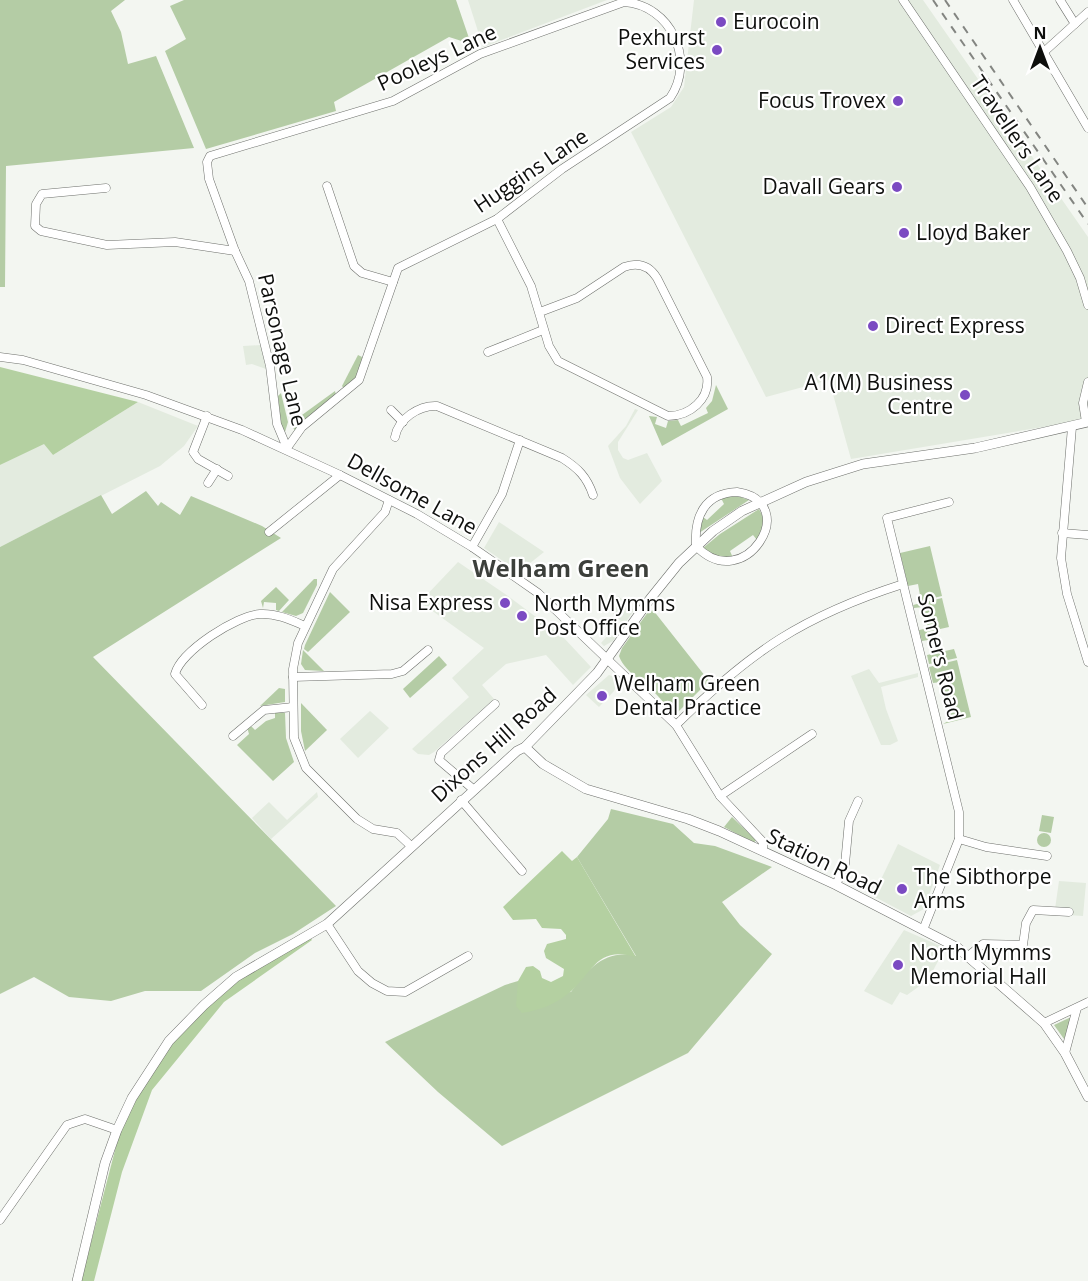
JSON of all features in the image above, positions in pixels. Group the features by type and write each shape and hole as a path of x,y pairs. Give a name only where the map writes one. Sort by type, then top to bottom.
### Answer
{"street":[{"name":"Travellers Lane","path":"903,0 1030,187 1067,250 1080,278 1088,305"},
{"path":"1013,0 1045,51 1088,128"},
{"path":"1060,0 1075,24"},
{"name":"Pooleys Lane","path":"208,159 215,154 407,96 480,54 610,5 624,2 647,3 668,25 678,45 675,90 670,98 651,112"},
{"path":"1045,51 1088,12"},
{"name":"Huggins Lane","path":"287,448 302,427 359,380 395,273 404,263 497,219 562,169 651,112"},
{"name":"Parsonage Lane","path":"208,159 209,179 235,251 246,270 259,316 270,366 277,424 287,448"},
{"path":"327,186 354,266 362,273 393,282"},
{"path":"106,188 42,194 36,204 35,226 41,231 106,245 175,242 235,251"},
{"path":"497,219 531,286 552,354 565,367 662,414 674,416 681,414 698,404 707,393 707,377 657,278 646,267 631,264 577,298 540,312"},
{"path":"488,352 543,330"},
{"name":"Dellsome Lane","path":"0,357 23,360 146,394 287,448 390,500 472,547 538,593 609,658 676,725 720,796 763,842 763,851"},
{"path":"1087,422 1083,403 1088,382"},
{"path":"395,437 403,422 421,407 437,406 520,440 573,465 588,480 592,495"},
{"path":"392,410 403,422"},
{"path":"207,416 193,450 198,459 228,476"},
{"name":"Dixons Hill Road","path":"77,1281 102,1173 117,1130 132,1098 163,1050 204,1005 236,977 327,924 473,789 517,750 525,747 609,658 650,599 696,546 727,521 760,502 806,482 863,464 975,448 1087,422"},
{"path":"1072,427 1062,533 1063,577 1088,662"},
{"path":"472,547 502,494 520,440"},
{"path":"208,483 217,470"},
{"path":"269,532 340,475"},
{"path":"738,492 753,496 760,502 767,514 767,527 762,540 752,550 731,561 722,561 705,555 696,546 698,517 711,500 720,494 738,492"},
{"path":"390,500 385,512 333,569 305,626 294,654 292,707 296,748 313,778 357,819 373,829 397,833 411,846"},
{"path":"903,584 887,518 949,502"},
{"path":"1062,533 1088,536"},
{"name":"Somers Road","path":"676,725 735,669 778,638 842,606 903,584 959,812 959,839 923,930"},
{"path":"202,705 175,674 178,666 206,640 238,620 262,613 275,615 305,626"},
{"path":"293,677 392,674 403,670 428,650"},
{"path":"473,789 439,760 441,753 495,704"},
{"path":"233,736 264,710 292,707"},
{"path":"720,796 812,734"},
{"name":"Station Road","path":"525,747 543,764 586,789 688,819 763,851 836,885 968,956 1044,1023 1065,1053 1088,1097"},
{"path":"461,800 522,871"},
{"path":"836,885 845,864 849,821 858,801"},
{"path":"959,839 986,847 1047,856"},
{"path":"968,956 983,944 1023,945 1026,922 1033,910 1069,912"},
{"path":"327,924 358,971 372,983 387,991 405,992 468,956"},
{"path":"1044,1023 1088,1002"},
{"path":"1065,1053 1077,1008"},
{"path":"0,1220 46,1151 68,1125 85,1119 117,1130"}],"shaded area":[{"path":"468,0 607,0 483,47"},
{"path":"694,0 923,0 1088,237 1088,417 1067,423 851,459 829,380 766,397 631,132 671,107 684,87"},
{"path":"261,345 266,369 252,364 246,365 243,346"},
{"path":"138,402 198,426 184,446 160,466 0,547 0,465 44,443 53,455"},
{"path":"635,409 638,410 618,442 618,450 623,458 628,460 647,453 662,481 640,504 620,478 608,446 626,426"},
{"path":"499,522 544,552 519,572 484,548"},
{"path":"458,562 564,638 591,667 573,685 546,655 506,664 482,685 494,699 434,752 429,755 418,754 412,749 469,697 452,678 484,648 420,602"},
{"path":"618,596 634,610 613,641 604,646 601,643 621,621 607,608"},
{"path":"869,669 879,683 918,673 918,677 881,687 886,709 898,741 890,745 881,745 851,676"},
{"path":"609,675 620,679 614,691 599,707 586,695"},
{"path":"370,711 389,728 358,758 340,739"},
{"path":"317,792 318,797 271,839 252,818 269,802 287,820"},
{"path":"898,844 940,865 924,909 911,916 873,896"},
{"path":"1059,881 1086,883 1083,916 1037,913 1055,909"},
{"path":"904,930 945,948 928,980 907,995 900,992 892,1005 864,991"}],"green space":[{"path":"0,0 125,0 111,11 121,32 128,64 156,56 194,148 6,166 5,287 0,287"},
{"path":"184,0 456,0 471,44 449,37 334,102 336,111 206,149 165,51 186,39 170,6"},
{"path":"358,355 364,358 355,379 345,390 342,386"},
{"path":"0,367 138,402 53,455 44,444 0,465"},
{"path":"716,385 728,409 662,446 649,416 657,417 655,424 666,428 668,421 678,420 681,426 708,413 706,408 712,401"},
{"path":"335,391 336,395 295,431 291,423"},
{"path":"281,393 288,422 285,432 281,424 278,396"},
{"path":"146,491 158,506 161,502 180,515 191,496 262,526 281,538 93,657 336,906 293,934 255,953 201,991 145,991 111,1001 69,997 34,977 0,994 0,547 101,495 112,514"},
{"path":"735,495 749,500 699,533 703,517 707,520 724,504 721,498"},
{"path":"759,509 765,521 757,540 753,535 730,551 733,558 720,559 703,548 720,534"},
{"path":"930,546 942,596 921,601 918,584 908,586 900,553"},
{"path":"314,579 317,579 317,585 303,613 296,616 282,612"},
{"path":"276,587 289,600 279,611 276,610 276,603 264,602 263,608 261,601"},
{"path":"330,592 350,612 308,652 304,649 305,645"},
{"path":"942,598 949,627 927,632 928,640 922,641 919,630 928,628 923,607 914,608 913,605"},
{"path":"653,610 709,681 677,713 669,710 658,696 627,669 619,656 622,648 648,612"},
{"path":"954,649 957,658 929,664 927,655"},
{"path":"303,650 324,671 305,670 301,664"},
{"path":"439,656 447,665 410,698 403,689"},
{"path":"957,660 971,717 943,724 950,720 941,682 933,683 929,667"},
{"path":"279,688 285,689 285,702 260,706"},
{"path":"301,703 327,730 305,751 301,731"},
{"path":"275,711 285,713 286,738 294,762 273,781 237,745 249,734 247,727 251,726 255,730 266,721 275,718"},
{"path":"611,809 673,824 694,843 715,846 772,867 722,902 740,925 772,954 688,1053 502,1146 438,1092 385,1042 505,985 518,981 518,995 571,992 591,969 606,958 615,955 636,956 577,857 608,819"},
{"path":"1042,815 1054,817 1051,833 1039,831"},
{"path":"732,817 756,840 754,843 724,827"},
{"path":"1044,833 1049,835 1051,840 1049,845 1044,847 1039,845 1037,840 1039,835"},
{"path":"562,851 572,861 577,857 636,957 623,954 603,958 577,986 558,1001 522,1013 516,1006 518,981 526,967 533,966 540,971 542,978 551,982 563,976 564,969 546,958 544,951 547,944 566,939 566,935 561,929 542,928 536,919 513,920 503,907"},
{"path":"310,937 312,940 224,1002 152,1090 122,1172 94,1281 81,1281 119,1135 136,1098 185,1026 214,999 250,972"},
{"path":"1072,1018 1064,1039 1054,1025"}],"railway":[{"path":"933,0 1088,224"},
{"path":"945,0 1088,208"}],"place":[{"name":"Eurocoin","path":"721,22"},
{"name":"Pexhurst Services","path":"717,50"},
{"name":"Focus Trovex","path":"898,101"},
{"name":"Davall Gears","path":"897,187"},
{"name":"Lloyd Baker","path":"904,233"},
{"name":"Direct Express","path":"873,326"},
{"name":"A1(M) Business Centre","path":"965,395"},
{"name":"Nisa Express","path":"505,603"},
{"name":"North Mymms Post Office","path":"522,616"},
{"name":"Welham Green Dental Practice","path":"602,696"},
{"name":"The Sibthorpe Arms","path":"902,889"},
{"name":"North Mymms Memorial Hall","path":"898,965"}],"district":[{"name":"Welham Green","path":"561,569"}]}
